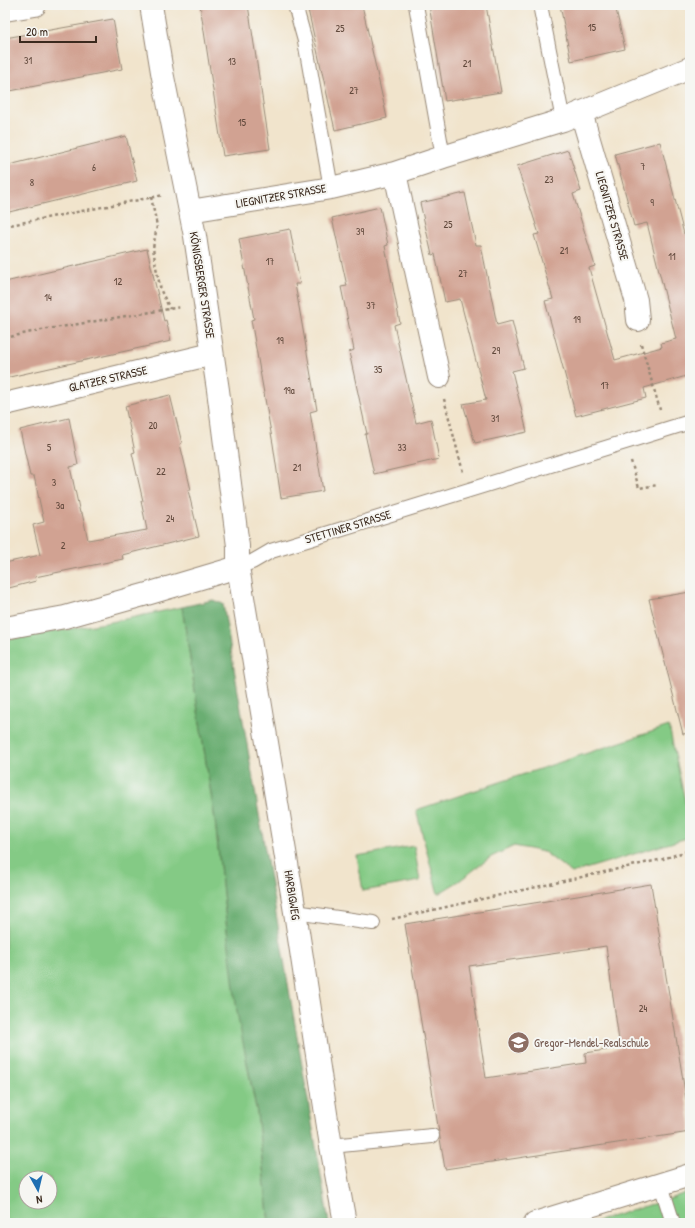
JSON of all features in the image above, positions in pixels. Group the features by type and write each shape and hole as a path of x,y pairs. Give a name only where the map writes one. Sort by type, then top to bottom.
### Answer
{"street":[{"path":"5,10 35,5"},
{"name":"KÖNIGSBERGER STRASSE","path":"152,5 162,72 188,201 205,302 238,546 238,567"},
{"name":"LIEGNITZER STRASSE","path":"188,201 331,188 395,173 572,116 690,68"},
{"name":"LIEGNITZER STRASSE","path":"572,116 636,300 638,320"},
{"path":"395,173 439,377"},
{"name":"GLATZER STRASSE","path":"5,404 212,354"},
{"name":"STETTINER STRASSE","path":"5,628 66,617 238,567"},
{"name":"HARBIGWEG","path":"238,567 295,912 331,1146 345,1223"},
{"path":"535,1223 690,1175"}],"lane":[{"path":"295,5 305,41 331,188"},
{"path":"416,5 443,157"},
{"path":"540,5 572,116"},
{"name":"STETTINER STRASSE","path":"238,567 252,562 271,551 690,422"},
{"path":"295,912 373,923"},
{"path":"331,1146 432,1136"},
{"path":"661,1184 673,1223"}],"path":[{"path":"151,197 157,226 153,248 154,254 161,291 170,309"},
{"path":"5,226 151,197 188,201"},
{"path":"5,338 36,331 205,302"},
{"path":"638,320 637,332 666,430"},
{"path":"439,377 467,490"},
{"path":"624,442 640,488 658,485"},
{"path":"373,923 663,859 690,850"}],"green space":[{"path":"213,600 223,604 329,1223 269,1223 257,1113 237,1012 215,820 182,607"},
{"path":"182,607 215,820 227,930 247,1064 257,1113 269,1223 5,1223 5,640 111,622"},
{"path":"669,726 690,824 690,837 572,873 544,852 514,846 491,857 459,881 438,894 416,810"},
{"path":"414,846 420,881 363,891 357,856"},
{"path":"690,1191 690,1223 591,1223 672,1198"}],"building":[{"path":"200,5 248,5 270,149 223,156"},
{"path":"307,5 362,5 387,118 335,130"},
{"path":"429,5 486,5 501,92 445,101"},
{"path":"560,5 615,5 625,49 571,61"},
{"path":"113,19 122,69 5,92 5,38"},
{"path":"126,136 137,181 5,213 5,166"},
{"path":"660,142 684,234 690,232 690,375 644,388 646,398 576,416 545,301 553,299 534,235 539,234 517,166 568,150 581,191 573,194 595,266 589,268 615,360 662,347 661,343 676,339 647,223 634,226 615,154"},
{"path":"465,193 476,245 481,245 497,325 512,321 524,368 512,371 527,432 475,443 463,404 486,400 460,299 445,302 435,254 432,255 420,203"},
{"path":"380,207 388,245 385,246 400,323 394,325 416,423 431,419 439,459 374,474 349,352 354,350 341,287 347,286 332,218"},
{"path":"290,229 300,284 295,284 317,410 310,412 323,491 281,498 251,320 254,319 239,239"},
{"path":"147,249 164,321 166,320 171,341 5,378 5,282"},
{"path":"170,395 182,443 180,444 191,490 188,490 199,536 122,555 123,559 35,577 36,581 5,589 5,563 40,555 33,525 44,522 34,476 30,476 20,430 69,418 78,465 70,467 80,513 82,513 88,540 147,530 141,501 143,501 132,453 135,452 125,406"},
{"path":"690,592 690,733 683,734 649,599"},
{"path":"651,884 690,1123 690,1132 445,1169 405,924","holes":["606,946 620,1048 585,1053 586,1063 486,1078 469,966"]}],"place":[{"name":"Gregor-Mendel-Realschule","path":"518,1043"}]}
